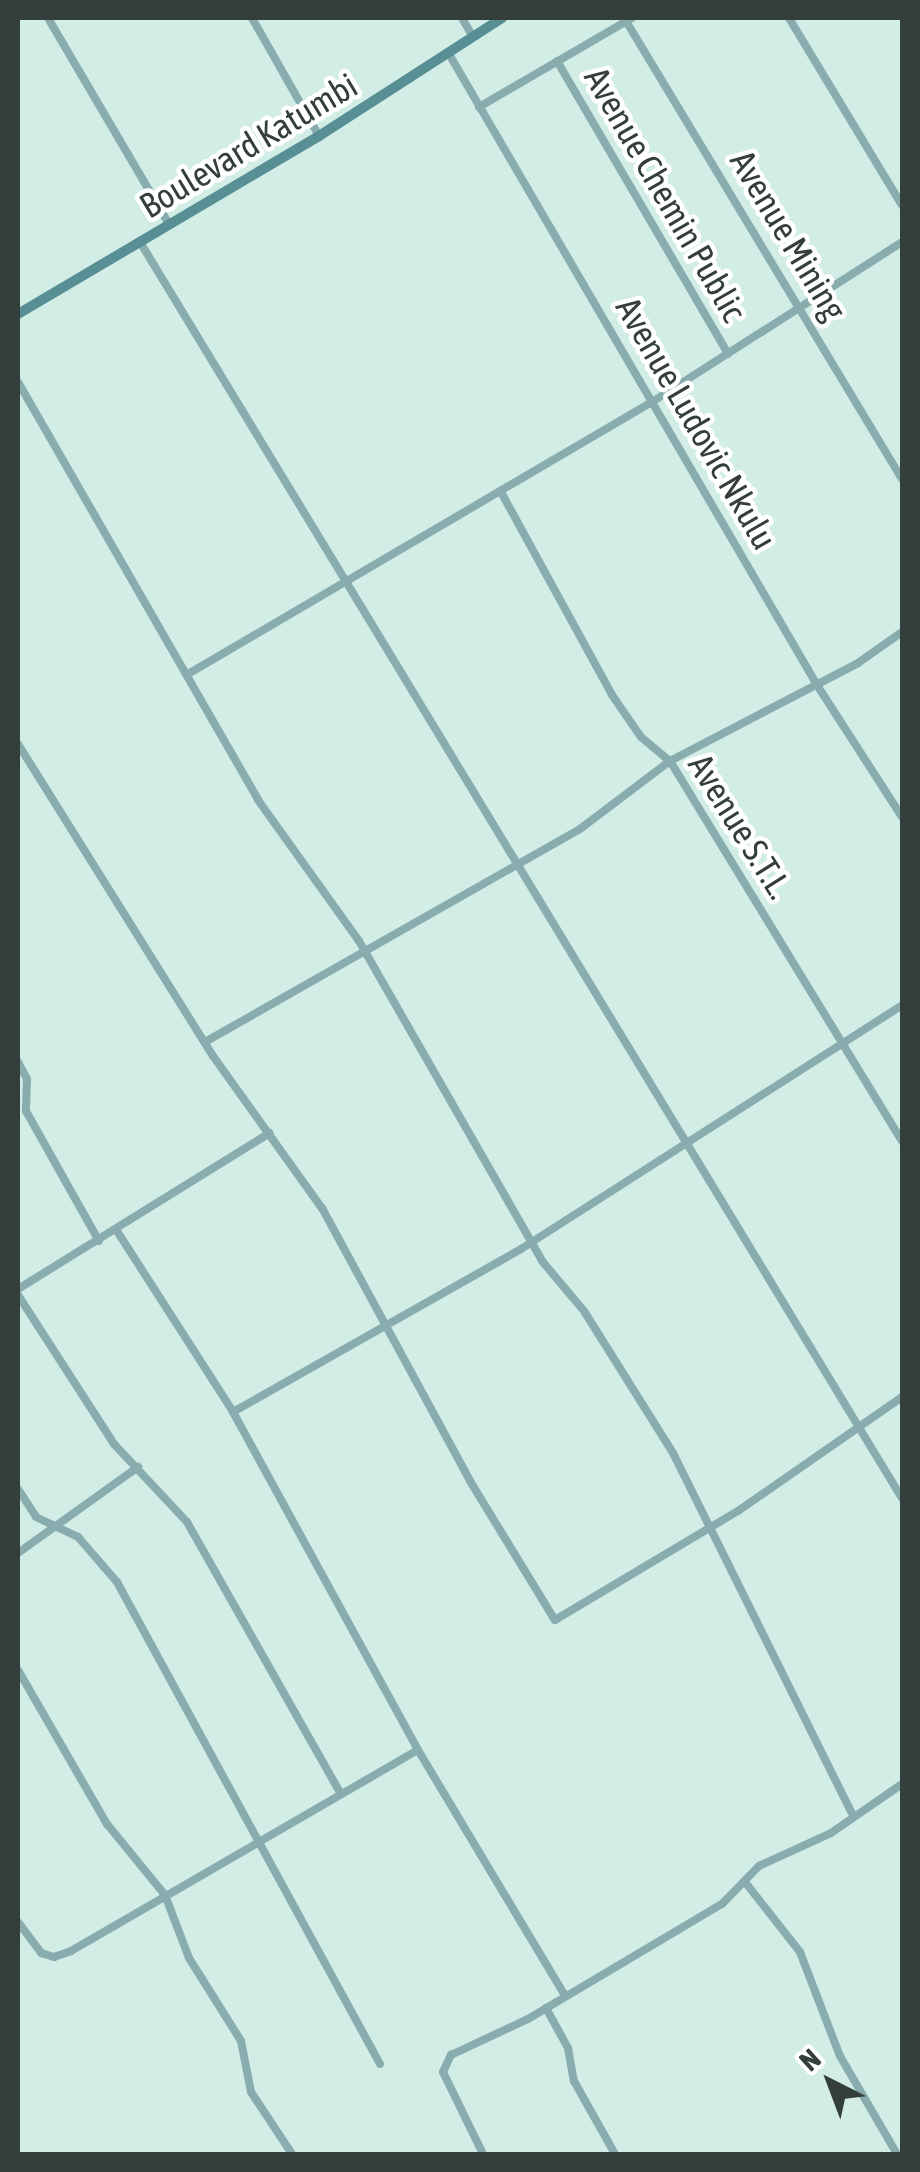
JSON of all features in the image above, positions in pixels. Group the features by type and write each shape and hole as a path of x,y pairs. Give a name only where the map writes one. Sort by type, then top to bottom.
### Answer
{"street":[{"path":"48,18 169,224"},
{"path":"252,18 320,136"},
{"path":"462,18 473,37"},
{"name":"Boulevard Katumbi","path":"19,312 320,136 502,18"},
{"path":"790,18 902,205"},
{"path":"479,107 629,19"},
{"name":"Avenue Mining","path":"629,19 902,479"},
{"name":"Avenue Ludovic Nkulu","path":"450,54 817,685 902,816"},
{"name":"Avenue Chemin Public","path":"558,61 728,354"},
{"path":"140,242 902,1498"},
{"path":"188,674 345,578 652,402 902,242"},
{"path":"18,382 258,800 367,954 450,1107 673,1453 708,1528 770,1638 799,1717 852,1813"},
{"name":"Avenue S.T.L.","path":"501,492 612,695 642,737 670,761 902,1141"},
{"path":"205,1042 519,865 580,829 670,761 817,685 902,632"},
{"path":"18,744 20,756 205,1042 322,1208 555,1620 861,1430 902,1397"},
{"path":"233,1412 533,1241 902,1005"},
{"path":"18,1062 28,1078 26,1112 99,1241"},
{"path":"270,1133 18,1292 114,1444 188,1522 340,1792"},
{"path":"117,1231 233,1412 418,1750 565,1996"},
{"path":"18,1553 61,1527 138,1467"},
{"path":"18,1489 36,1518 61,1527 118,1582 380,2064"},
{"path":"18,1670 107,1824 165,1895 189,1958 240,2041 251,2092 292,2154"},
{"path":"18,1922 42,1953 54,1957 418,1750"},
{"path":"483,2154 443,2072 451,2055 546,2008 722,1904 760,1866 831,1833 852,1813 902,1784"},
{"path":"745,1882 800,1952 840,2056 897,2154"},
{"path":"546,2008 568,2048 574,2081 615,2154"}]}
